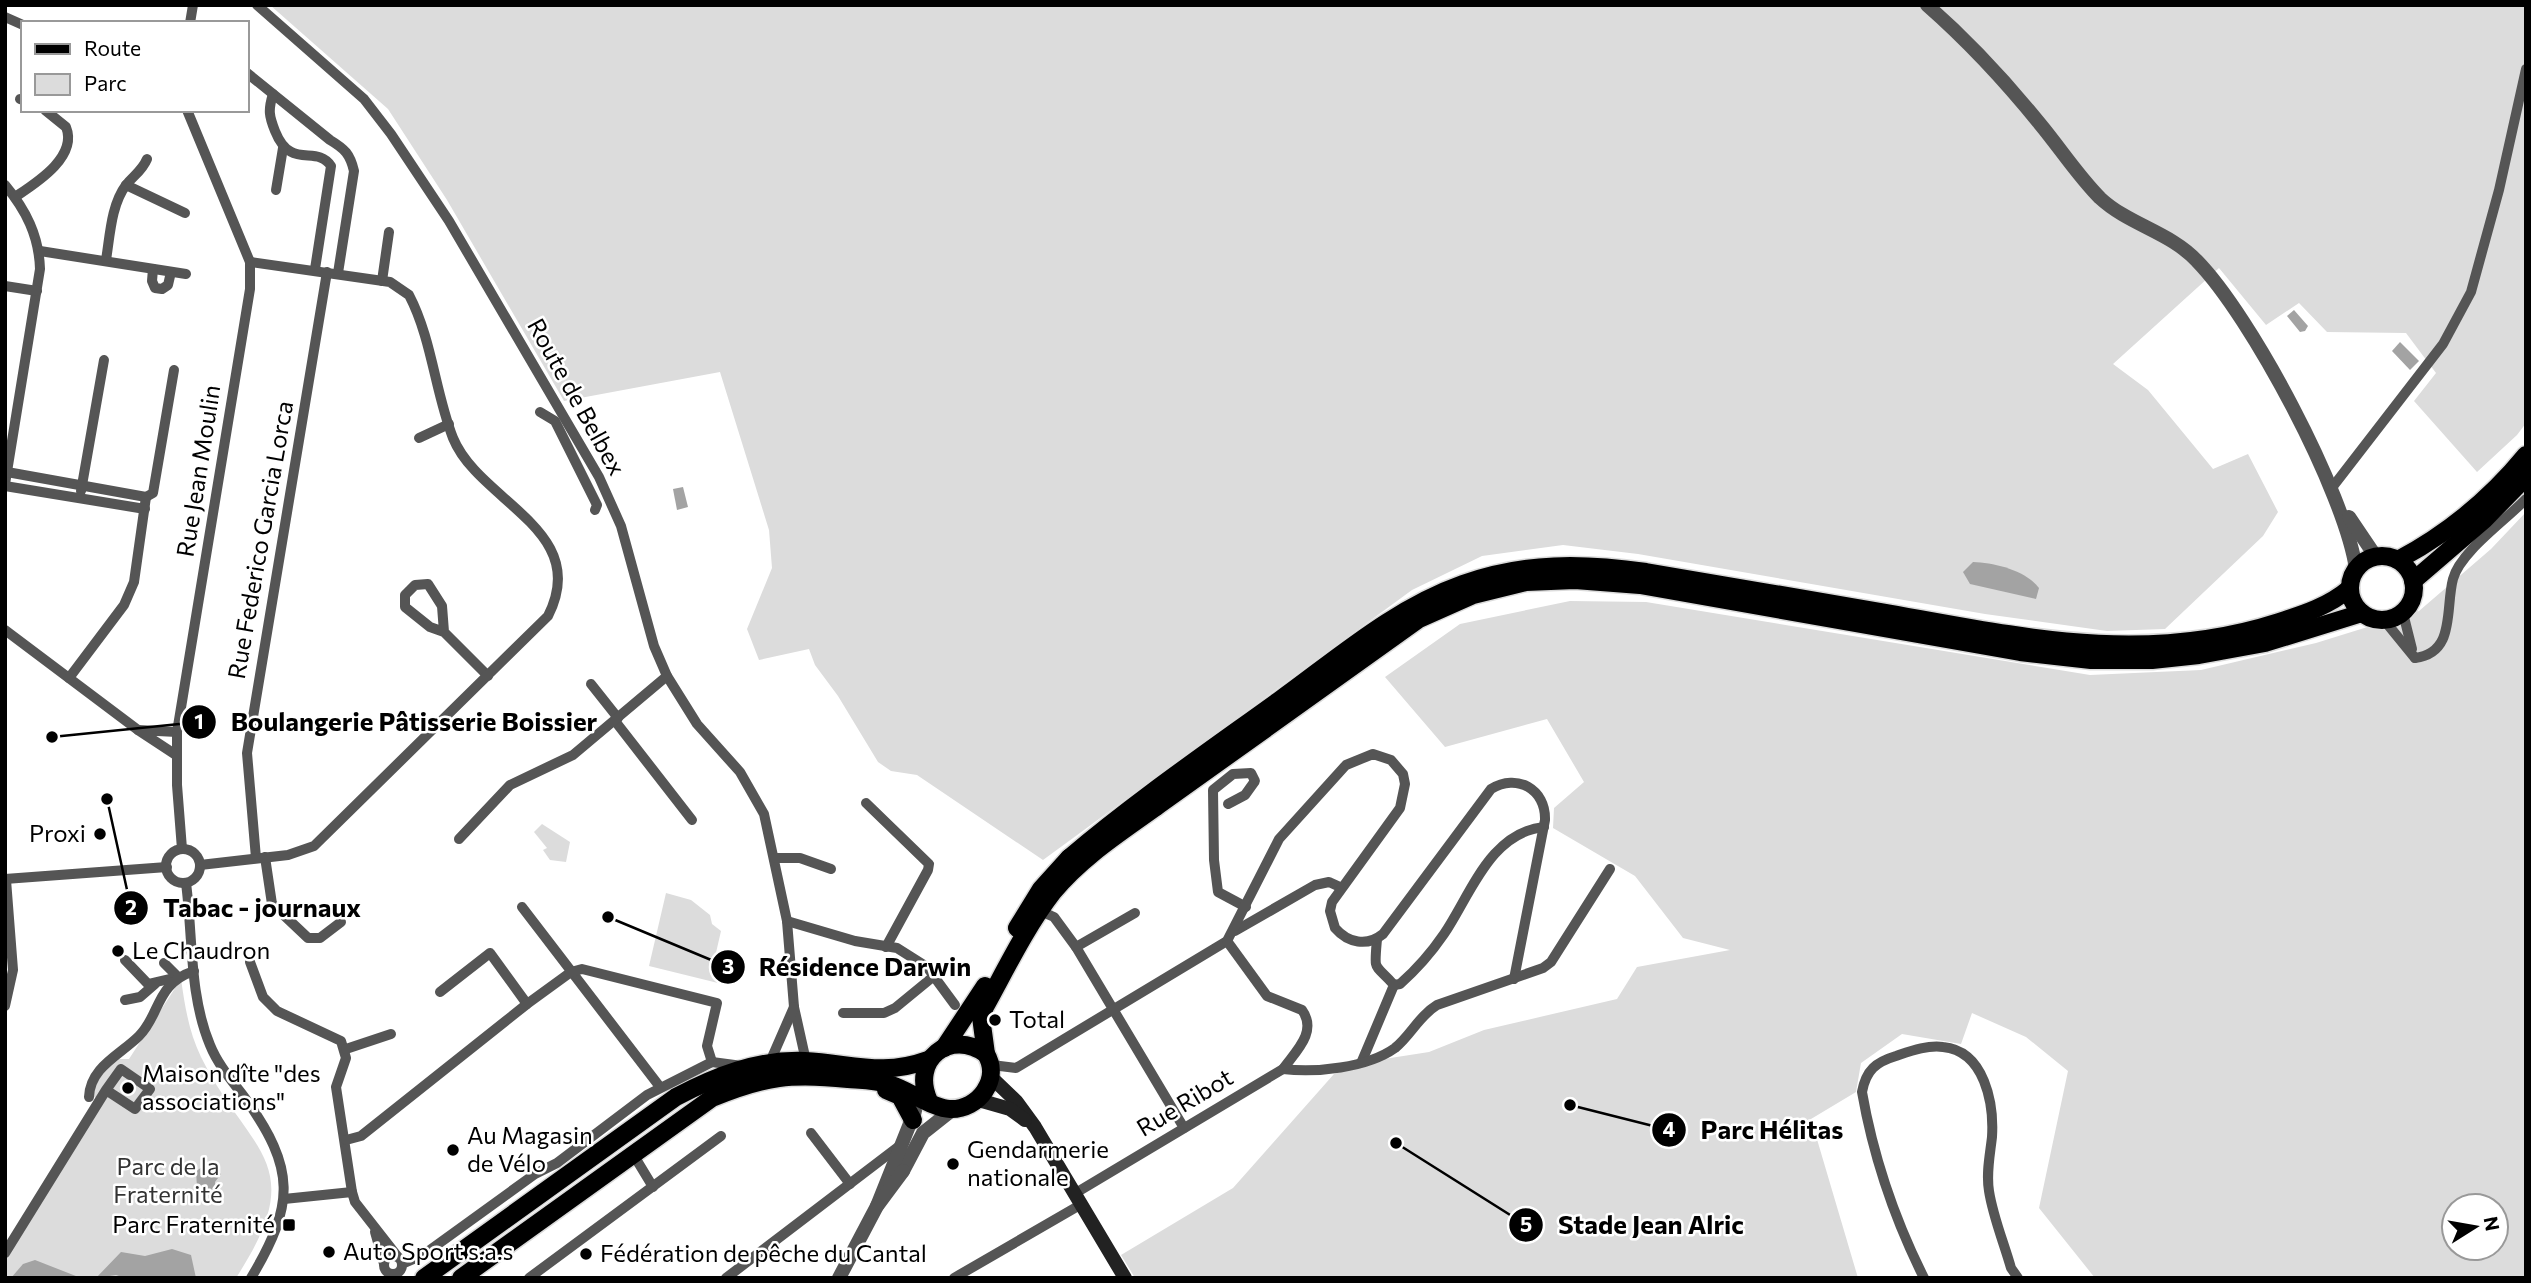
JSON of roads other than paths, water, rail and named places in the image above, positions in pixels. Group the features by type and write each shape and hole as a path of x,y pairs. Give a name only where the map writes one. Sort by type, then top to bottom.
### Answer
{"main road":[{"path":"2398,560 2437,538 2472,511 2526,454"},
{"path":"2413,581 2484,520 2526,477"},
{"path":"2376,557 2398,560 2407,568 2413,581 2412,597 2403,612 2384,620 2362,613 2353,602 2350,588 2356,569 2376,557"},
{"path":"424,1278 563,1173 676,1097 706,1081 770,1062 806,1061 841,1067 896,1070 928,1060 944,1048 983,990 1028,907 1069,858 1148,796 1386,623 1441,592 1523,568 1595,565 2094,646 2165,644 2235,634 2328,604 2350,588"},
{"path":"461,1278 712,1098 749,1082 788,1074 887,1083 924,1093 952,1110 975,1099 985,1092 990,1065 981,1017 985,1007 1040,911 1053,893 1087,858 1419,619 1473,595 1526,582 1575,580 1640,585 2020,652 2091,660 2152,660 2199,655 2265,643 2362,613"},
{"path":"944,1048 962,1044 990,1065 1035,1127 1125,1278"},
{"path":"924,1093 928,1060"},
{"path":"863,1080 900,1096 913,1120"},
{"path":"975,1099 1010,1109 1035,1127"}],"street":[{"name":"Route de Belbex","path":"257,5 364,99 391,134 449,221 599,477 621,526 654,646 667,676 697,724 753,792 764,814 787,921 794,1007 806,1061"},
{"path":"1927,5 1954,29 2030,112 2099,197 2121,214 2170,239 2197,261 2238,313 2286,397 2331,489 2348,532 2356,569"},
{"path":"5,16 21,23"},
{"path":"2331,489 2443,344 2471,292 2496,203 2526,69"},
{"path":"248,74 273,94 267,111 283,148 289,153 325,160 331,166 315,269"},
{"name":"Rue Federico Garcia Lorca","path":"273,94 344,149 351,157 354,171 332,272 247,754 261,858 272,904 289,923 312,940 341,922"},
{"path":"15,197 52,169 68,140 66,127 48,112"},
{"name":"Rue Jean Moulin","path":"182,849 177,732 250,289 250,262 240,232 188,112"},
{"path":"276,190 283,148"},
{"path":"106,261 115,207 127,185 141,171 147,159"},
{"path":"5,185 27,215 40,251 37,291 10,422 6,481"},
{"path":"127,185 186,213"},
{"path":"382,281 389,232"},
{"path":"40,251 186,274"},
{"path":"200,866 303,851 320,841 548,616 558,589 559,572 550,546 543,536 458,448 415,305 400,286 315,269 250,262"},
{"path":"153,269 152,281 155,288 162,289 168,285 171,272"},
{"path":"5,286 37,291"},
{"path":"80,499 104,360"},
{"path":"69,678 124,605 134,582 146,503 153,493 174,370"},
{"path":"540,412 555,421 597,505 595,510"},
{"path":"419,438 449,424"},
{"path":"587,484 599,477"},
{"path":"6,481 82,486 146,503"},
{"path":"6,481 80,499 146,503"},
{"path":"2331,489 2376,557"},
{"path":"2415,658 2434,653 2442,642 2453,578 2459,564 2526,499"},
{"path":"444,632 440,598 428,584 415,585 405,595 405,607 430,627 444,632 488,676"},
{"path":"2403,612 2415,658"},
{"path":"2384,620 2415,658"},
{"path":"5,630 138,730 176,755"},
{"path":"459,839 510,785 573,755 667,676"},
{"path":"592,684 692,820"},
{"path":"138,730 177,732"},
{"path":"990,1065 1016,1068 1227,941 1235,930 1272,851 1288,828 1346,765 1363,756 1383,756 1398,766 1403,774 1404,800 1340,887 1330,911 1335,928 1356,942 1377,939"},
{"path":"1228,804 1245,795 1255,781 1251,773 1233,774 1213,790 1214,860 1218,892 1246,907"},
{"path":"1395,985 1382,976 1375,965 1377,939 1491,789 1513,782 1528,785 1542,803 1544,827 1514,979"},
{"path":"866,803 929,864 886,947"},
{"path":"1395,985 1400,984 1430,954 1475,880 1498,852 1525,830 1544,827"},
{"path":"182,849 197,855 200,866 198,875 186,883 171,877 166,867 169,857 182,849"},
{"path":"775,858 800,858 831,869"},
{"path":"5,1006 13,970 6,879 166,867"},
{"path":"1283,1069 1317,1071 1362,1061 1395,1047 1425,1013 1437,1005 1536,972 1551,962 1610,869"},
{"path":"1235,930 1315,886 1329,882 1340,887"},
{"path":"186,883 194,971 202,1023 210,1048 272,1141 285,1182 284,1199 271,1246 251,1278"},
{"path":"523,907 660,1087"},
{"path":"1040,911 1054,917 1076,947 1184,1128"},
{"path":"1076,947 1135,913"},
{"path":"787,921 914,957 934,976 955,1006"},
{"path":"1227,941 1267,996 1295,1005 1305,1015 1308,1030 1306,1038 1283,1069"},
{"path":"440,992 490,953 527,1003"},
{"path":"125,960 151,988 150,1016"},
{"path":"250,962 264,997 277,1011 341,1041 346,1049 346,1058 336,1087 352,1192 379,1240 388,1272 394,1274 401,1269 400,1260 365,1214"},
{"path":"164,963 178,977"},
{"path":"346,1140 361,1136 527,1003 571,972 582,969 717,1003 707,1046 712,1062"},
{"path":"125,1000 140,997 151,988 194,971"},
{"path":"843,1013 884,1013 895,1008 934,976"},
{"path":"89,1097 94,1076 141,1035 150,1016 178,977"},
{"path":"1362,1061 1395,985"},
{"name":"Route de Belbex","path":"770,1062 794,1007"},
{"path":"346,1049 390,1034"},
{"path":"1924,1278 1905,1241 1888,1193 1861,1092 1864,1079 1880,1061 1927,1047 1946,1047 1962,1053 1974,1064 1985,1082 1992,1111 1989,1191 2011,1268 2018,1278"},
{"path":"400,1260 423,1255 535,1174 557,1163 660,1087 712,1062 748,1067"},
{"name":"Rue Ribot","path":"954,1278 1184,1128 1283,1069"},
{"path":"5,1253 106,1090"},
{"path":"896,1172 924,1093"},
{"path":"839,1278 896,1172 923,1133 952,1110"},
{"path":"811,1133 850,1184"},
{"path":"529,1278 721,1136"},
{"path":"563,1173 563,1163 583,1149 590,1138"},
{"path":"726,1278 905,1141"},
{"path":"633,1154 653,1186"},
{"path":"865,1173 896,1172"},
{"path":"284,1199 352,1192"}],"place":[{"name":"Boulangerie Pâtisserie Boissier","path":"52,737"},
{"name":"Tabac - journaux","path":"107,799"},
{"name":"Proxi","path":"100,834"},
{"name":"Résidence Darwin","path":"608,917"},
{"name":"Le Chaudron","path":"118,951"},
{"name":"Total","path":"995,1020"},
{"name":"Maison dîte \"des associations\"","path":"128,1088"},
{"name":"Parc Hélitas","path":"1570,1105"},
{"name":"Stade Jean Alric","path":"1396,1143"},
{"name":"Au Magasin de Vélo","path":"453,1150"},
{"name":"Gendarmerie nationale","path":"953,1164"},
{"name":"Parc Fraternité","path":"289,1225"},
{"name":"Auto Sport s.a.s","path":"329,1252"},
{"name":"Fédération de pêche du Cantal","path":"586,1254"}],"park label":[{"name":"Parc de la Fraternité","path":"168,1181"}]}
